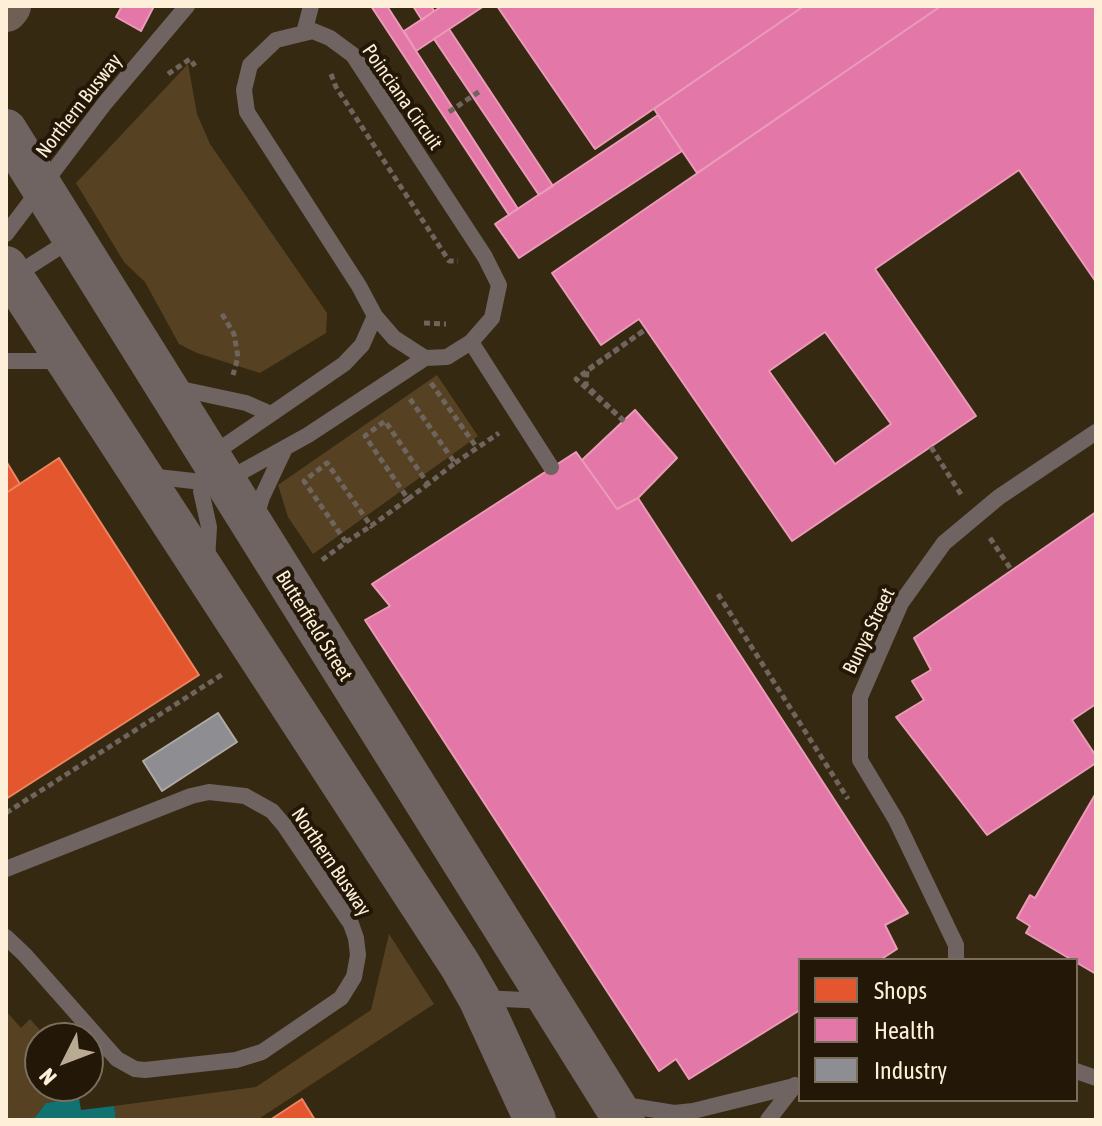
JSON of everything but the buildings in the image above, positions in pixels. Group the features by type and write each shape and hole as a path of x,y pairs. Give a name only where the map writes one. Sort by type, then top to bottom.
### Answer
{"street":[{"name":"Butterfield Street","path":"6,130 166,387 213,474 253,528 619,1112"},
{"path":"8,275 143,476 460,965 479,998 535,1120"}],"lane":[{"name":"Northern Busway","path":"6,234 105,103 187,6"},
{"path":"311,6 304,33 276,40 250,65 244,90 247,112 375,316 394,338 425,358"},
{"name":"Poinciana Circuit","path":"304,33 313,31 330,38 353,55 485,257 499,285 492,318 471,342"},
{"path":"8,275 73,238"},
{"path":"206,574 209,527 202,501 226,445 354,356 375,316"},
{"path":"143,476 213,474 285,448 425,358 447,357 471,342 551,467"},
{"path":"6,361 66,361"},
{"path":"166,387 189,389 246,403 271,414"},
{"name":"Bunya Street","path":"956,958 956,945 896,820 860,760 860,697 896,612 944,543 999,497 1096,432"},
{"path":"253,528 262,497 285,448"},
{"name":"Northern Busway","path":"6,869 191,796 218,792 245,796 272,811 284,825 351,924 358,955 354,977 341,998 262,1052 236,1060 145,1070 135,1069 117,1059 6,937"},
{"path":"479,998 548,1001"},
{"path":"619,1112 693,1111 797,1084"},
{"path":"768,1120 797,1084"}],"path":[{"path":"348,51 331,73 336,87 449,261 462,261"},
{"path":"158,81 190,59 195,66"},
{"path":"449,112 480,91"},
{"path":"222,314 234,334 238,357 232,376"},
{"path":"416,319 441,326 454,321"},
{"path":"624,421 576,379 646,329 587,370 586,385 624,421"},
{"path":"455,463 409,399 431,383 477,448"},
{"path":"408,499 365,436 385,421 428,484"},
{"path":"316,564 499,433"},
{"path":"346,542 304,481 327,463 371,526"},
{"path":"718,594 853,806"},
{"path":"6,813 230,669"}],"shaded area":[{"path":"188,64 197,114 210,144 327,313 326,333 260,373 197,353 179,344 145,282 124,262 76,183"},
{"path":"437,375 478,436 313,554 288,517 278,485"},
{"path":"389,934 434,1004 257,1120 116,1120 114,1106 256,1087 371,1010"},
{"path":"6,1011 21,1028 24,1025 24,1102 53,1102 46,1103 33,1120 6,1120"}],"water":[{"path":"80,1102 81,1110 114,1106 116,1120 33,1120 46,1103"}]}
